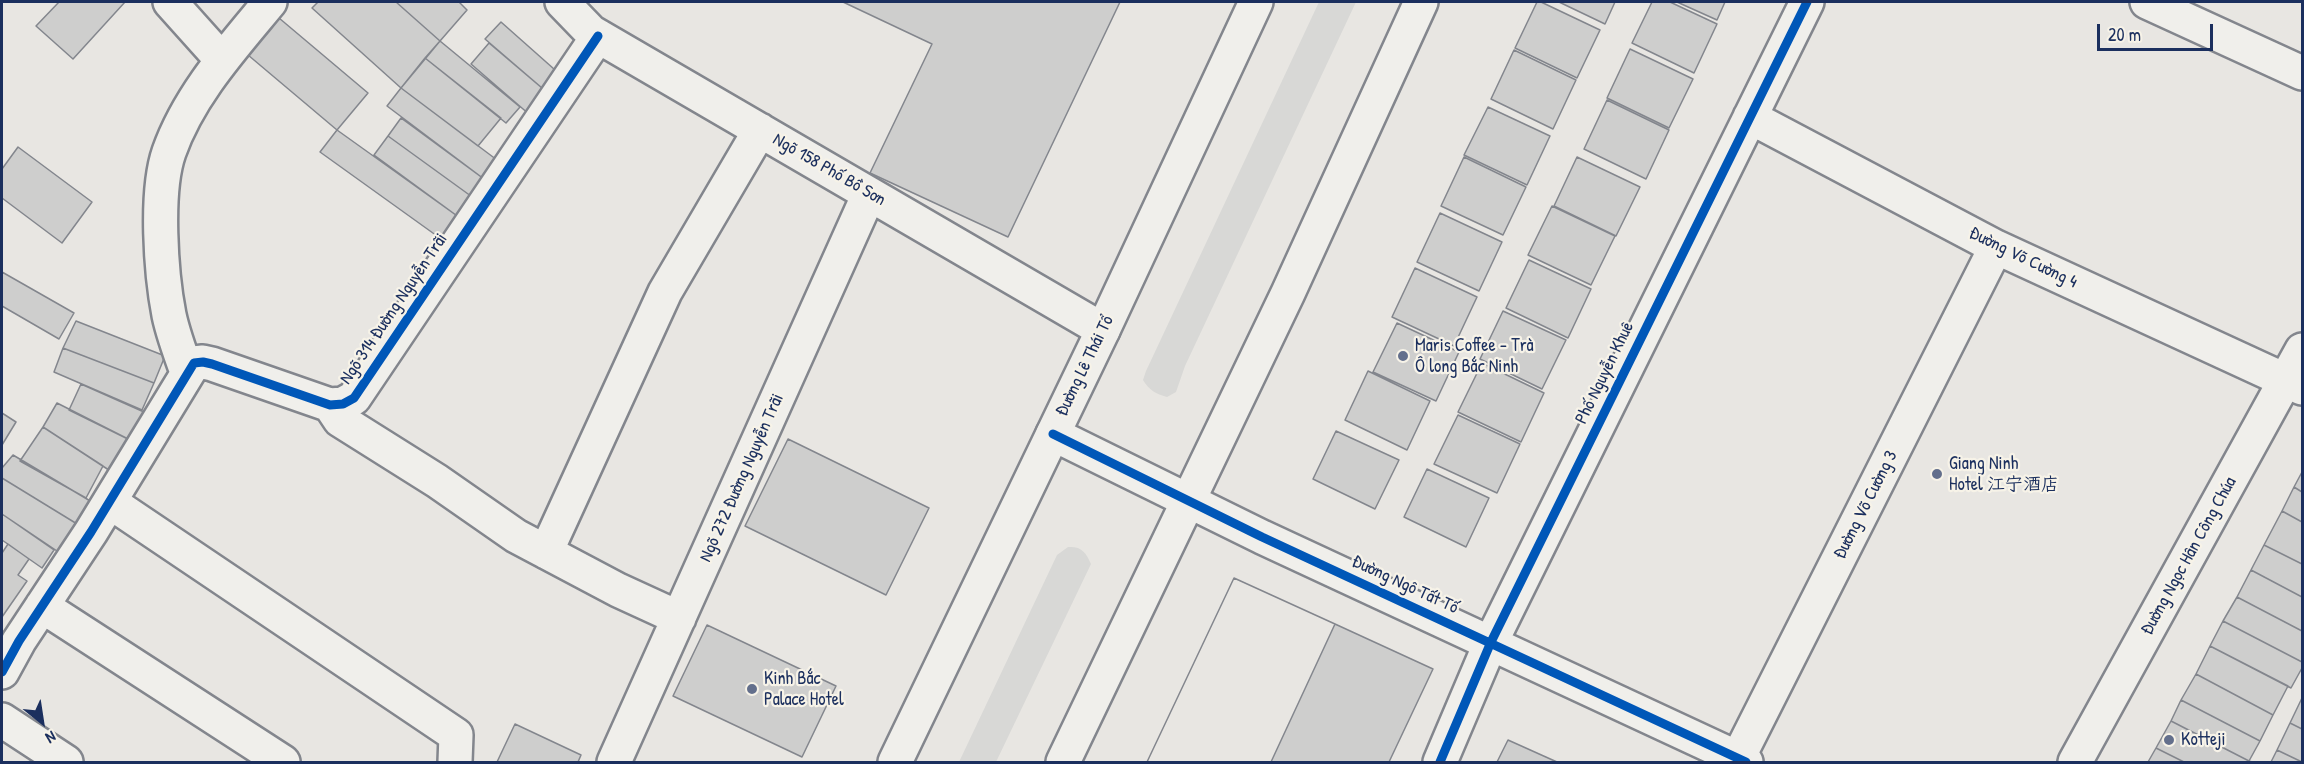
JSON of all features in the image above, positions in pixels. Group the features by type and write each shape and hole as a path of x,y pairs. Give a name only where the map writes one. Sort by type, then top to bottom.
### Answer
{"street":[{"path":"170,2 222,60"},
{"path":"2,672 110,502 187,372 169,314 160,225 162,186 168,154 190,106 222,60 270,2"},
{"name":"Ngõ 158 Phố Bồ Sơn","path":"562,2 591,32 1103,330"},
{"name":"Đường Lê Thái Tổ","path":"895,762 1103,330 1256,2"},
{"path":"1064,762 1288,293 1421,2"},
{"name":"Phố Nguyễn Khuê","path":"1440,762 1491,642 1806,2"},
{"path":"2168,6 2302,73"},
{"name":"Ngõ 314 Đường Nguyễn Trãi","path":"187,372 194,363 203,362 330,405 343,404 354,398 598,36"},
{"name":"Đường Võ Cường 4","path":"1750,117 1996,247 2294,384"},
{"path":"546,552 665,292 760,130"},
{"name":"Ngõ 272 Đường Nguyễn Trãi","path":"614,762 870,194"},
{"name":"Đường Võ Cường 3","path":"1740,761 1996,247"},
{"name":"Đường Ngọc Hân Công Chúa","path":"2075,762 2294,384 2302,350"},
{"path":"330,405 346,425 437,481 516,536 618,590 679,618"},
{"name":"Đường Ngô Tất Tố","path":"1053,434 1740,761"},
{"path":"110,502 456,735 455,762"},
{"path":"42,606 283,762"},
{"path":"2,720 66,762"}],"shaded area":[{"path":"1319,2 1356,2 1185,366 1176,392 1167,397 1159,394 1150,389 1143,380 1146,371"},
{"path":"1068,547 1082,551 1091,564 996,762 959,762 1057,555"}],"building":[{"path":"59,2 125,2 73,59 36,26"},
{"path":"318,2 396,2 440,41 401,88 312,8"},
{"path":"396,2 459,2 467,10 440,41"},
{"path":"843,2 1120,2 1008,237 870,173 932,44"},
{"path":"1537,2 1600,30 1577,78 1515,48"},
{"path":"1559,2 1615,2 1605,24"},
{"path":"1652,2 1670,2 1717,24 1694,73 1632,43"},
{"path":"1677,2 1725,2 1717,20"},
{"path":"279,18 368,93 337,130 248,55"},
{"path":"501,22 563,77 549,94 485,39"},
{"path":"440,41 520,107 506,123 425,58"},
{"path":"489,43 549,94 530,115 471,64"},
{"path":"1630,49 1693,79 1669,128 1607,98"},
{"path":"1514,50 1576,80 1553,129 1491,99"},
{"path":"425,58 501,118 478,146 401,88"},
{"path":"401,88 501,163 488,182 387,106"},
{"path":"1607,100 1669,130 1646,179 1584,149"},
{"path":"1488,107 1550,136 1527,185 1464,155"},
{"path":"401,118 488,182 475,199 388,136"},
{"path":"337,130 460,218 444,241 320,152"},
{"path":"388,136 475,199 460,218 374,155"},
{"path":"18,147 92,202 62,243 2,198 2,169"},
{"path":"1464,157 1526,187 1503,235 1441,206"},
{"path":"1577,157 1640,187 1616,236 1554,206"},
{"path":"1552,206 1615,236 1591,285 1528,255"},
{"path":"1440,213 1502,242 1479,291 1417,262"},
{"path":"1529,260 1591,289 1568,338 1506,308"},
{"path":"1415,268 1477,297 1454,346 1392,317"},
{"path":"2,272 74,313 59,339 2,306"},
{"path":"1503,311 1566,340 1542,389 1480,359"},
{"path":"76,321 165,356 154,383 63,348"},
{"path":"1397,323 1459,352 1436,401 1373,372"},
{"path":"63,348 154,383 142,410 54,372"},
{"path":"1482,363 1544,393 1521,442 1458,412"},
{"path":"1368,371 1430,401 1407,450 1345,420"},
{"path":"81,384 153,416 138,444 69,410"},
{"path":"57,403 138,444 118,476 43,427"},
{"path":"2,413 16,422 2,445"},
{"path":"1458,415 1520,444 1497,493 1434,464"},
{"path":"43,427 103,466 86,498 20,461"},
{"path":"1336,431 1399,460 1375,509 1313,479"},
{"path":"788,439 929,508 886,595 745,526"},
{"path":"13,455 97,505 82,527 2,478 2,468"},
{"path":"1427,469 1489,498 1466,547 1404,517"},
{"path":"2302,472 2302,492 2294,487"},
{"path":"2,478 82,527 63,555 2,514"},
{"path":"2294,487 2302,492 2302,522 2282,511"},
{"path":"2282,511 2302,522 2302,564 2264,545"},
{"path":"2,514 54,550 42,568 2,540"},
{"path":"8,544 29,559 18,575 27,581 2,617 2,553"},
{"path":"2264,545 2302,564 2302,597 2251,570"},
{"path":"2251,570 2302,597 2302,631 2237,597"},
{"path":"1234,578 1335,624 1271,762 1147,762"},
{"path":"1234,578 1335,624 1271,762 1147,762"},
{"path":"2237,597 2302,631 2302,662 2223,621"},
{"path":"2223,621 2302,662 2302,668 2291,688 2210,646"},
{"path":"1335,624 1433,669 1389,762 1271,762"},
{"path":"707,625 836,686 802,757 673,696"},
{"path":"2210,646 2288,686 2273,715 2196,674"},
{"path":"2196,674 2273,715 2260,741 2181,700"},
{"path":"2302,698 2302,729 2290,723"},
{"path":"2181,700 2260,741 2249,761 2171,721"},
{"path":"2171,721 2252,762 2184,762 2156,748"},
{"path":"2290,723 2302,729 2302,762 2277,750"},
{"path":"515,724 581,755 578,762 497,762"},
{"path":"1508,740 1557,762 1497,762"},
{"path":"2156,748 2184,762 2148,762"},
{"path":"2277,750 2302,762 2271,762"}],"cycle path":[{"path":"1440,762 1491,642 1807,2"},
{"path":"2,672 19,641 91,532 194,363 212,364 330,405 343,404 354,398 598,36"},
{"path":"1053,434 1262,537 1746,762"}],"place":[{"name":"Maris Coffee - Trà Ô long Bắc Ninh","path":"1403,356"},
{"name":"Giang Ninh Hotel 江宁酒店","path":"1937,474"},
{"name":"Kinh Bắc Palace Hotel","path":"752,689"},
{"name":"Kotteji","path":"2169,740"}]}
